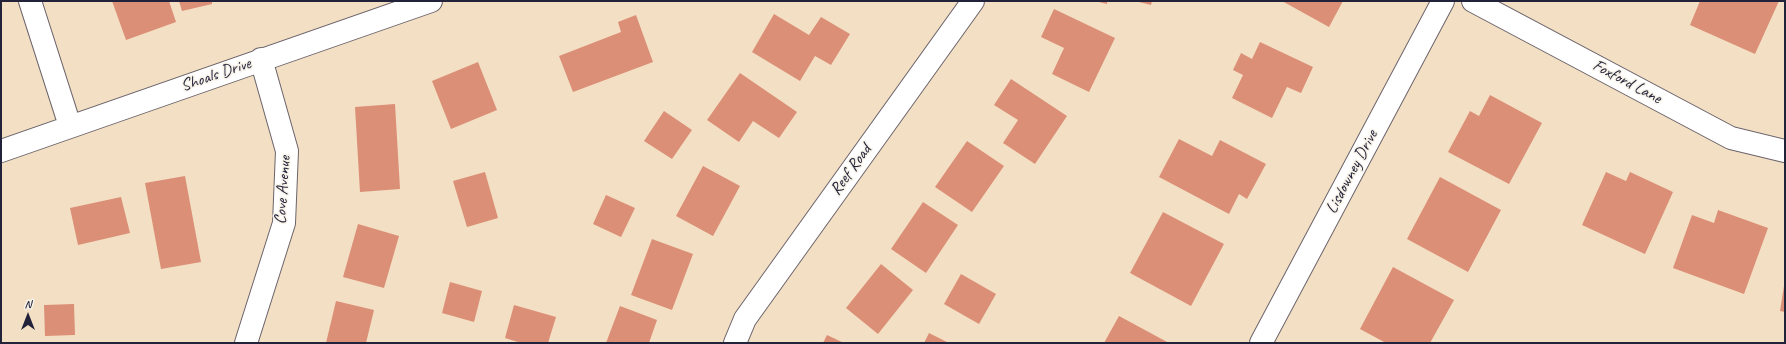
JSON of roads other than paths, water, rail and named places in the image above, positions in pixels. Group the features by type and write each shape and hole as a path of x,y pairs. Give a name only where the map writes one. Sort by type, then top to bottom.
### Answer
{"street":[{"path":"30,1 70,126"},
{"name":"Shoals Drive","path":"1,151 261,59 431,1"},
{"name":"Reef Road","path":"735,343 745,319 973,1"},
{"name":"Lisdowney Drive","path":"1261,343 1443,1"},
{"name":"Foxford Lane","path":"1473,1 1731,138 1785,151"},
{"name":"Cove Avenue","path":"246,343 284,223 287,151 261,59"}]}
